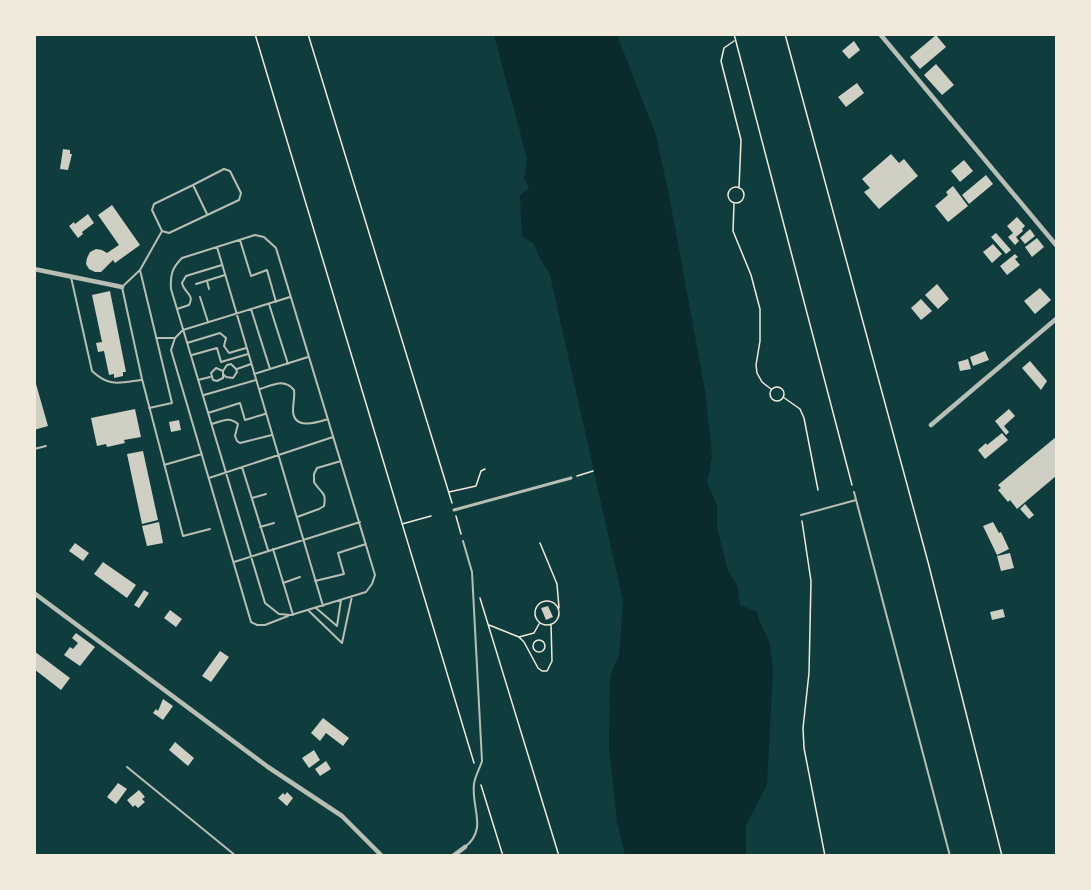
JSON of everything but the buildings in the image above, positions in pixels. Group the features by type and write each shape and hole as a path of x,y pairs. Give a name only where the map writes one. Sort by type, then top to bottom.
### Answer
{"street":[{"path":"880,34 1056,245"},
{"path":"34,269 122,287"},
{"path":"932,425 1056,320"},
{"path":"454,510 571,478"},
{"path":"34,593 268,767 342,816 382,855"},
{"path":"453,855 465,847"}],"lane":[{"path":"224,169 230,171 241,193 239,200 169,233 162,231 152,210 154,204 193,185 224,169"},
{"path":"193,185 207,214"},
{"path":"162,231 140,270 122,287 149,408 183,536 210,529"},
{"path":"290,297 183,330 174,338 171,350 251,621 256,626 265,625 366,592 375,575 276,248 264,237 255,235 182,258 170,275 171,289 183,330 191,355 198,380 203,395 208,413 212,424 265,603 279,615 292,615"},
{"path":"240,240 251,276 267,270 276,302"},
{"path":"217,248 323,606"},
{"path":"177,309 189,305 192,300 182,283 186,276 222,265"},
{"path":"140,270 172,402 149,408"},
{"path":"195,284 225,276"},
{"path":"71,277 92,371 101,380 116,384 142,379"},
{"path":"207,281 209,289"},
{"path":"200,297 208,322"},
{"path":"203,306 209,304"},
{"path":"269,304 288,364"},
{"path":"251,309 270,369"},
{"path":"187,343 220,333 226,338 224,346 229,353 246,348"},
{"path":"156,338 174,338"},
{"path":"191,355 217,348 221,362 248,354"},
{"path":"254,374 308,357"},
{"path":"236,369 251,364"},
{"path":"211,377 213,380 220,381 227,365 234,366 236,369"},
{"path":"211,377 211,373 216,368 226,377 233,378 237,372 236,369"},
{"path":"198,380 211,377"},
{"path":"203,395 256,380"},
{"path":"259,389 281,382 289,384 294,390 295,418 300,423 309,424 328,419"},
{"path":"208,413 240,403 245,420 266,414"},
{"path":"212,424 228,418 233,420 238,424 237,441 240,443 272,435"},
{"path":"209,478 333,437"},
{"path":"34,449 46,446"},
{"path":"165,465 202,454"},
{"path":"297,517 324,506 326,498 314,482 317,468 341,461"},
{"path":"242,467 268,551"},
{"path":"854,492 950,855"},
{"path":"252,498 266,494"},
{"path":"801,514 856,500"},
{"path":"234,562 360,522"},
{"path":"260,527 273,523"},
{"path":"463,541 472,572 482,761 474,786 477,832 472,842 465,847"},
{"path":"315,581 344,574 338,553 366,544"},
{"path":"273,549 292,615"},
{"path":"283,583 300,578"},
{"path":"308,610 342,643 352,596"},
{"path":"316,608 337,626 341,600"},
{"path":"127,767 236,855"}],"path":[{"path":"255,34 401,525 503,855"},
{"path":"308,34 463,541"},
{"path":"734,34 854,492"},
{"path":"785,34 928,562 1002,855"},
{"path":"734,203 742,199 743,194 739,188 741,140 722,61 724,48 735,40"},
{"path":"734,203 728,198 728,192 734,187 739,188"},
{"path":"734,203 733,231 750,274 760,309 757,373 762,382 771,389"},
{"path":"771,389 778,386 782,388 783,397 800,409 804,418 818,490"},
{"path":"771,389 770,396 773,400 778,401 783,397"},
{"path":"448,493 476,486 481,471 485,469"},
{"path":"571,478 593,471"},
{"path":"801,514 811,581 809,673 803,728 804,748 825,855"},
{"path":"401,525 431,516"},
{"path":"540,543 557,584 559,611 557,619 551,624 540,623"},
{"path":"479,593 559,855"},
{"path":"540,623 534,612 540,603 552,602 559,611"},
{"path":"519,637 534,633 540,623"},
{"path":"489,625 519,637 538,668 547,671 552,661 551,624"},
{"path":"530,654 537,641 542,641 551,647"},
{"path":"534,650 542,652 545,645"}],"water":[{"path":"494,35 617,35 656,135 705,390 712,456 707,483 717,505 717,528 728,570 738,587 740,605 758,612 759,621 770,643 773,671 767,785 746,825 746,855 625,855 617,822 609,747 610,676 619,656 623,601 550,275 534,244 522,236 520,196 529,188 524,179 527,158"}]}
